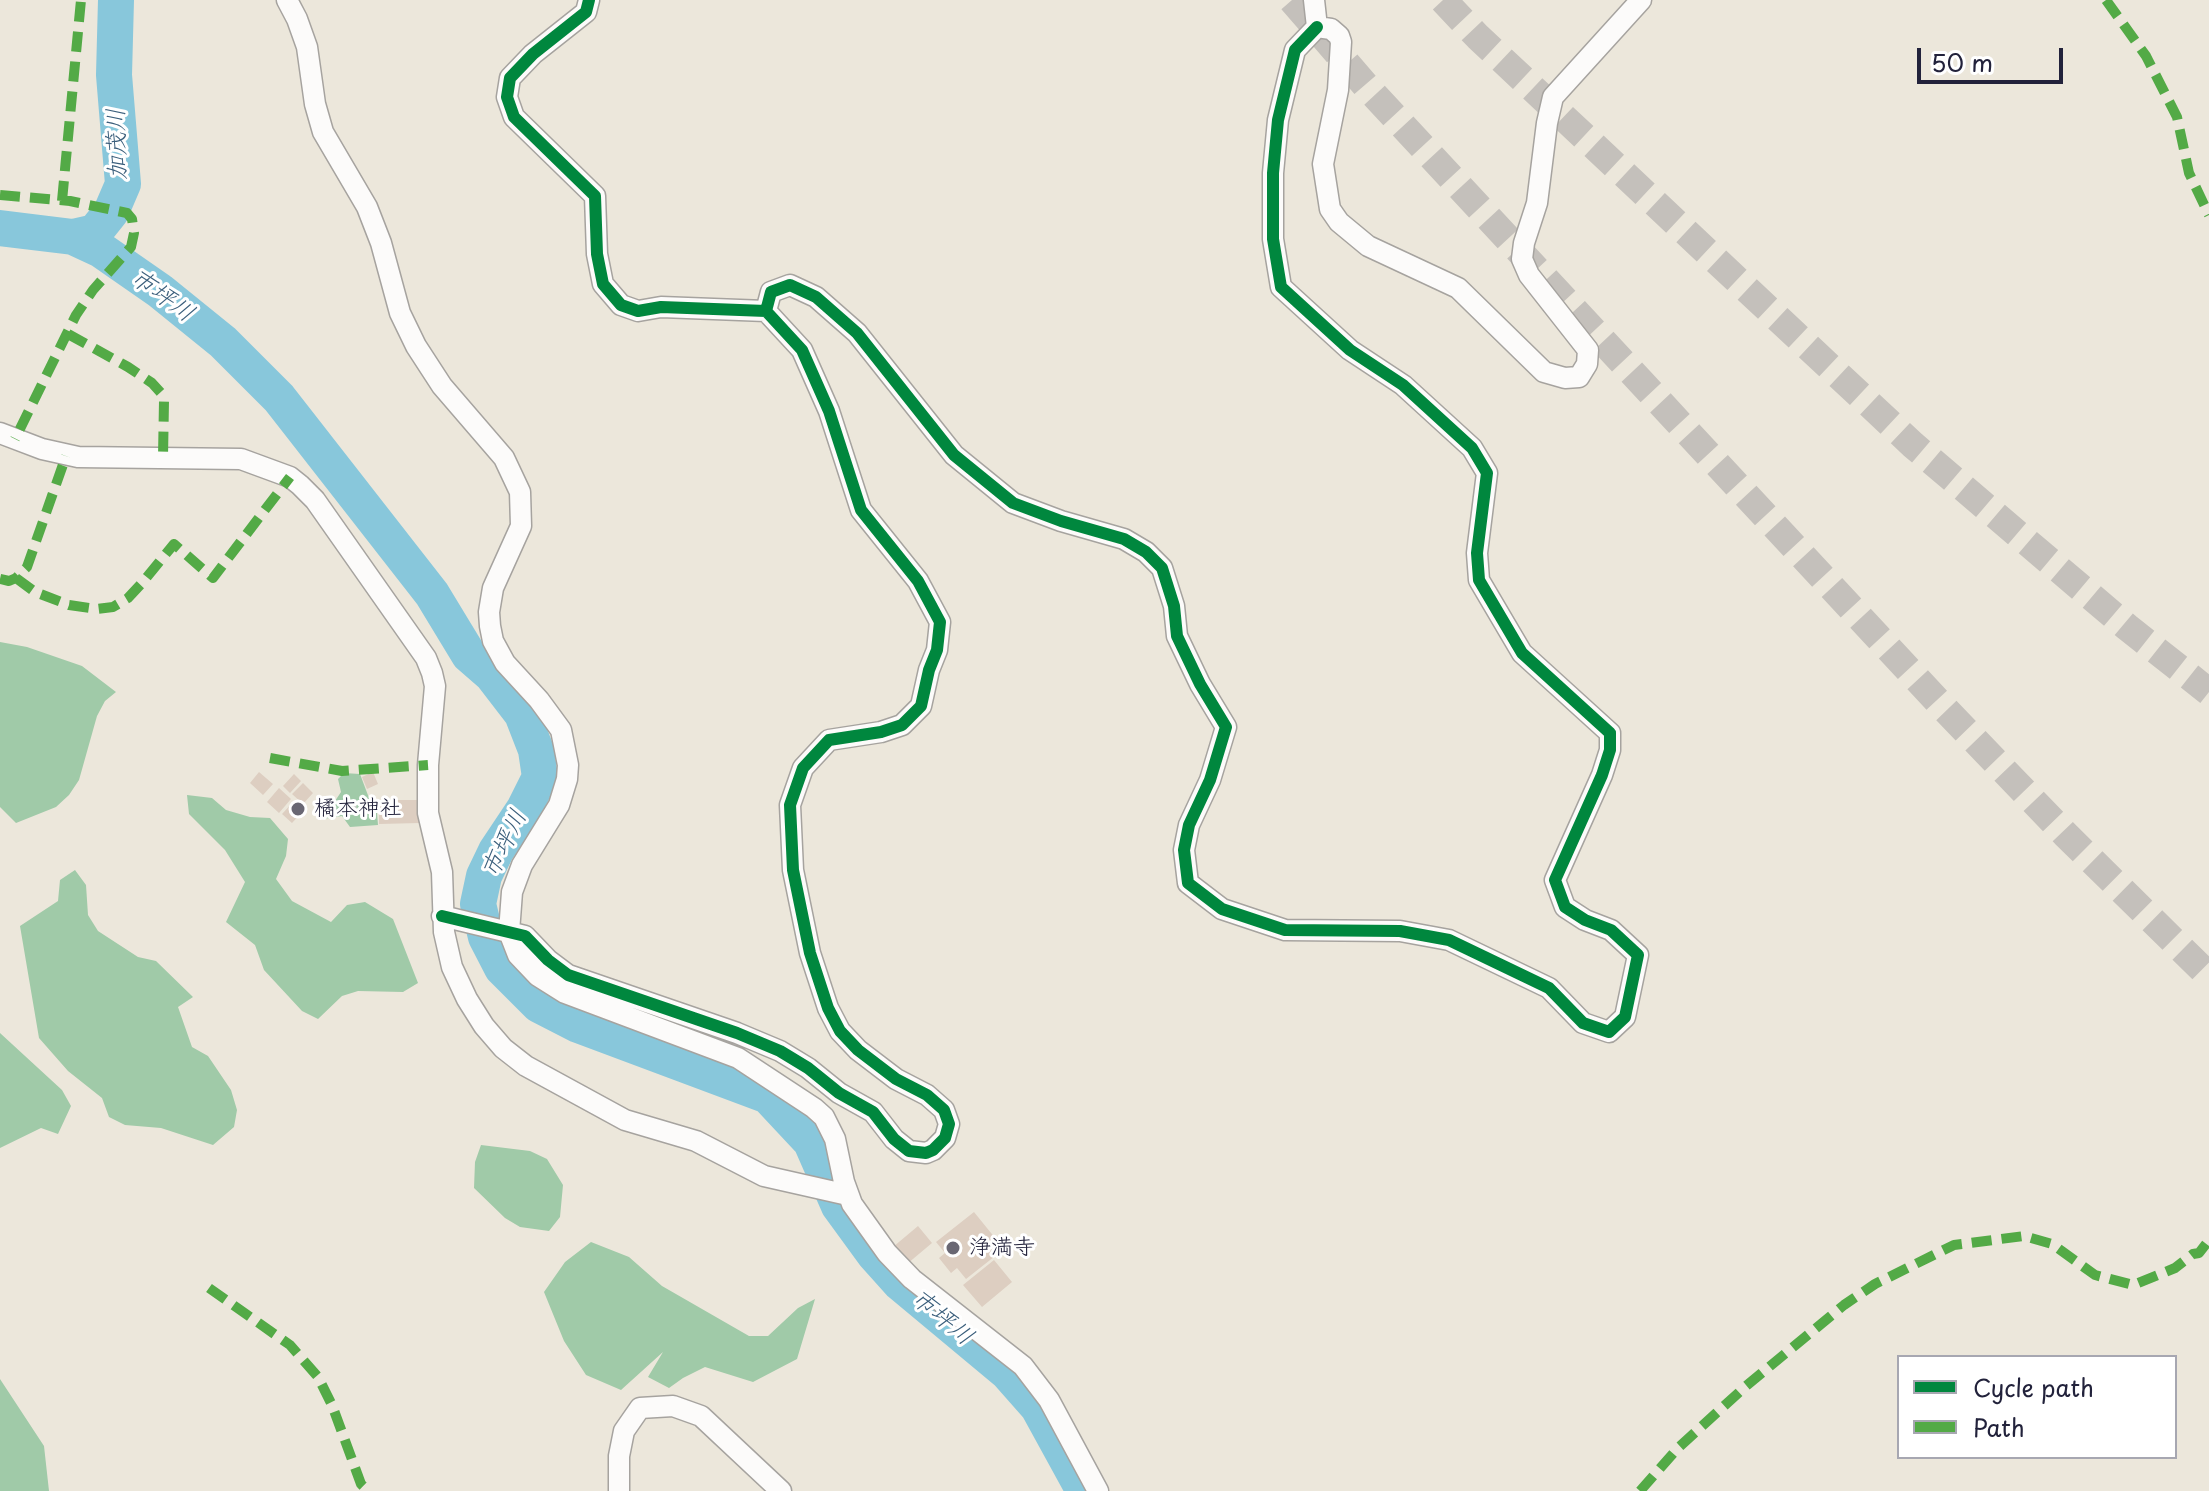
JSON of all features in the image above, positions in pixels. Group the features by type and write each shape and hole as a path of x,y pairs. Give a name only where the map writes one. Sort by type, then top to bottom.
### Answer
{"street":[{"path":"287,0 307,47 315,104 323,132 367,207 381,243 400,313 416,346 442,386 504,458 520,492 521,526 493,588 490,626 493,641 505,663 561,730 568,765 565,791 559,805 516,878 509,907 509,932 518,955 527,967 565,993 724,1051 805,1100 824,1117 835,1139 848,1195 900,1268 1023,1366 1049,1400 1098,1491"},
{"path":"442,916 531,940 548,960 568,975 737,1033 796,1059 839,1093 873,1112 894,1139 909,1151 926,1153 945,1138 949,1124 944,1110 927,1095 896,1079 858,1050 831,1016 810,953 793,870 790,805 803,768 829,740 881,732 902,725 921,706 937,650 940,622 918,581 861,510 829,411 802,350 766,311 661,307 638,311 621,305 603,284 597,254 595,196 514,117 507,97 510,78 533,54 586,12 589,0"},
{"path":"1314,0 1317,27"},
{"path":"1317,27 1331,29 1341,42 1338,90 1323,164 1330,209 1339,222 1368,246 1458,288 1544,372 1565,378 1579,377 1587,364 1588,350 1529,275 1522,259 1524,243 1537,203 1553,97 1641,0"},
{"path":"766,311 771,292 790,285 816,297 857,333 954,455 1013,503 1124,539 1146,552 1162,568 1174,606 1177,636 1200,684 1226,727 1210,780 1189,825 1184,850 1188,883 1222,909 1285,930 1400,931 1449,940 1549,988 1583,1023 1609,1032 1625,1017 1638,955 1611,930 1585,920 1565,907 1555,880 1602,775 1610,750 1610,733 1522,653 1479,580 1477,553 1487,473 1472,448 1403,385 1350,350 1281,287 1273,239 1273,173 1278,120 1295,50 1317,27"},
{"path":"0,433 42,449 78,457 241,459 290,477 309,493 426,658 432,673 435,686 428,813 442,872 442,916 452,967 467,999 493,1037 526,1066 625,1120 696,1141 748,1170 784,1182 848,1195"},
{"path":"619,1491 619,1456 624,1431 640,1408 673,1406 701,1416 781,1491"}],"path":[{"path":"327,812 372,805"}],"green space":[{"path":"0,642 27,647 82,666 116,692 105,701 97,716 79,780 69,795 56,807 16,823 0,807"},
{"path":"344,773 360,774 369,798 376,801 378,825 350,827 342,816 323,819 320,811 335,801 341,792 338,779"},
{"path":"187,795 212,798 226,810 250,817 270,818 288,839 286,856 276,879 292,901 331,922 347,905 365,902 393,919 418,983 403,992 358,991 342,996 318,1019 302,1011 264,970 255,945 226,922 245,882 225,850 189,814"},
{"path":"75,870 86,885 88,915 98,931 138,957 156,961 193,997 178,1007 192,1047 208,1056 231,1090 237,1110 234,1127 213,1145 161,1128 125,1125 109,1117 102,1098 68,1071 39,1038 20,926 58,901 60,880"},
{"path":"0,1033 62,1090 71,1106 58,1134 41,1128 0,1148"},
{"path":"481,1145 530,1151 547,1159 563,1185 560,1217 549,1231 520,1227 505,1218 474,1188 475,1162"},
{"path":"591,1242 629,1257 662,1286 749,1336 768,1336 798,1308 815,1299 797,1359 753,1382 705,1367 669,1388 648,1377 663,1352 621,1390 586,1375 564,1341 544,1292 565,1262"},
{"path":"0,1379 44,1446 49,1491 0,1491"}],"building":[{"path":"259,772 273,784 263,795 250,783"},
{"path":"373,772 378,784 367,789 362,777"},
{"path":"294,774 301,781 290,793 283,786"},
{"path":"303,783 313,793 303,804 292,794"},
{"path":"279,788 291,799 279,813 267,802"},
{"path":"295,800 305,809 292,823 282,814"},
{"path":"379,800 420,800 420,823 379,824"},
{"path":"974,1212 1004,1249 966,1279 957,1268 951,1273 939,1258 945,1253 936,1242"},
{"path":"918,1226 932,1243 907,1264 893,1247"},
{"path":"994,1260 1012,1282 982,1307 963,1285"}],"waterway":[{"name":"加茂川","path":"0,228 73,237 95,232 111,212 123,184 114,75 116,0"},
{"name":"市坪川","path":"73,237 101,250 160,291 223,342 279,398 432,594 469,655 492,675 522,714 536,750 540,777 524,809 496,851 484,876 478,904 486,937 502,968 539,1005 578,1025 768,1096 811,1142 839,1206 874,1254 900,1283 1008,1373 1038,1407 1084,1491"}],"tunnel":[{"path":"1292,0 1366,86 1942,706 2066,835 2209,976"},
{"path":"1443,0 1478,37 1913,445 2127,627 2209,692"}],"marked path":[{"path":"62,201 81,0"},
{"path":"2106,0 2146,56 2177,117 2189,173 2209,215"},
{"path":"0,195 70,201 127,213 132,219 134,233 131,247 93,290 76,315 15,439"},
{"path":"68,334 128,367 161,393 164,401 163,457"},
{"path":"0,579 9,581 16,578 27,567 66,456"},
{"path":"16,578 35,592 69,605 97,609 113,607 128,598 174,544 213,578 290,477"},
{"path":"270,758 342,771 428,765"},
{"path":"1640,1491 1678,1448 1746,1386 1844,1305 1875,1284 1954,1245 2024,1236 2052,1244 2095,1275 2133,1285 2175,1268 2199,1253 2209,1240"},
{"path":"209,1288 290,1345 318,1377 332,1405 361,1484 368,1491"}],"cycle path":[{"path":"442,916 525,936 568,975 737,1033 780,1051 839,1093 873,1112 894,1139 909,1151 926,1153 945,1138 949,1124 944,1110 927,1095 896,1079 858,1050 840,1031 828,1008 810,953 793,870 790,805 803,768 829,740 881,732 902,725 921,706 937,650 940,622 918,581 861,510 829,411 802,350 766,311 661,307 638,311 621,305 603,284 597,254 595,196 514,117 507,97 510,78 533,54 586,12 589,0"},
{"path":"766,311 771,292 790,285 816,297 857,333 954,455 1013,503 1124,539 1146,552 1162,568 1174,606 1177,636 1200,684 1226,727 1210,780 1189,825 1184,850 1188,883 1222,909 1285,930 1400,931 1449,940 1549,988 1583,1023 1609,1032 1625,1017 1638,955 1611,930 1585,920 1565,907 1555,880 1602,775 1610,750 1610,733 1522,653 1479,580 1477,553 1487,473 1472,448 1403,385 1350,350 1281,287 1273,239 1273,173 1278,120 1295,50 1317,27"}],"place":[{"name":"橘本神社","path":"298,809"},
{"name":"浄満寺","path":"953,1248"}]}
